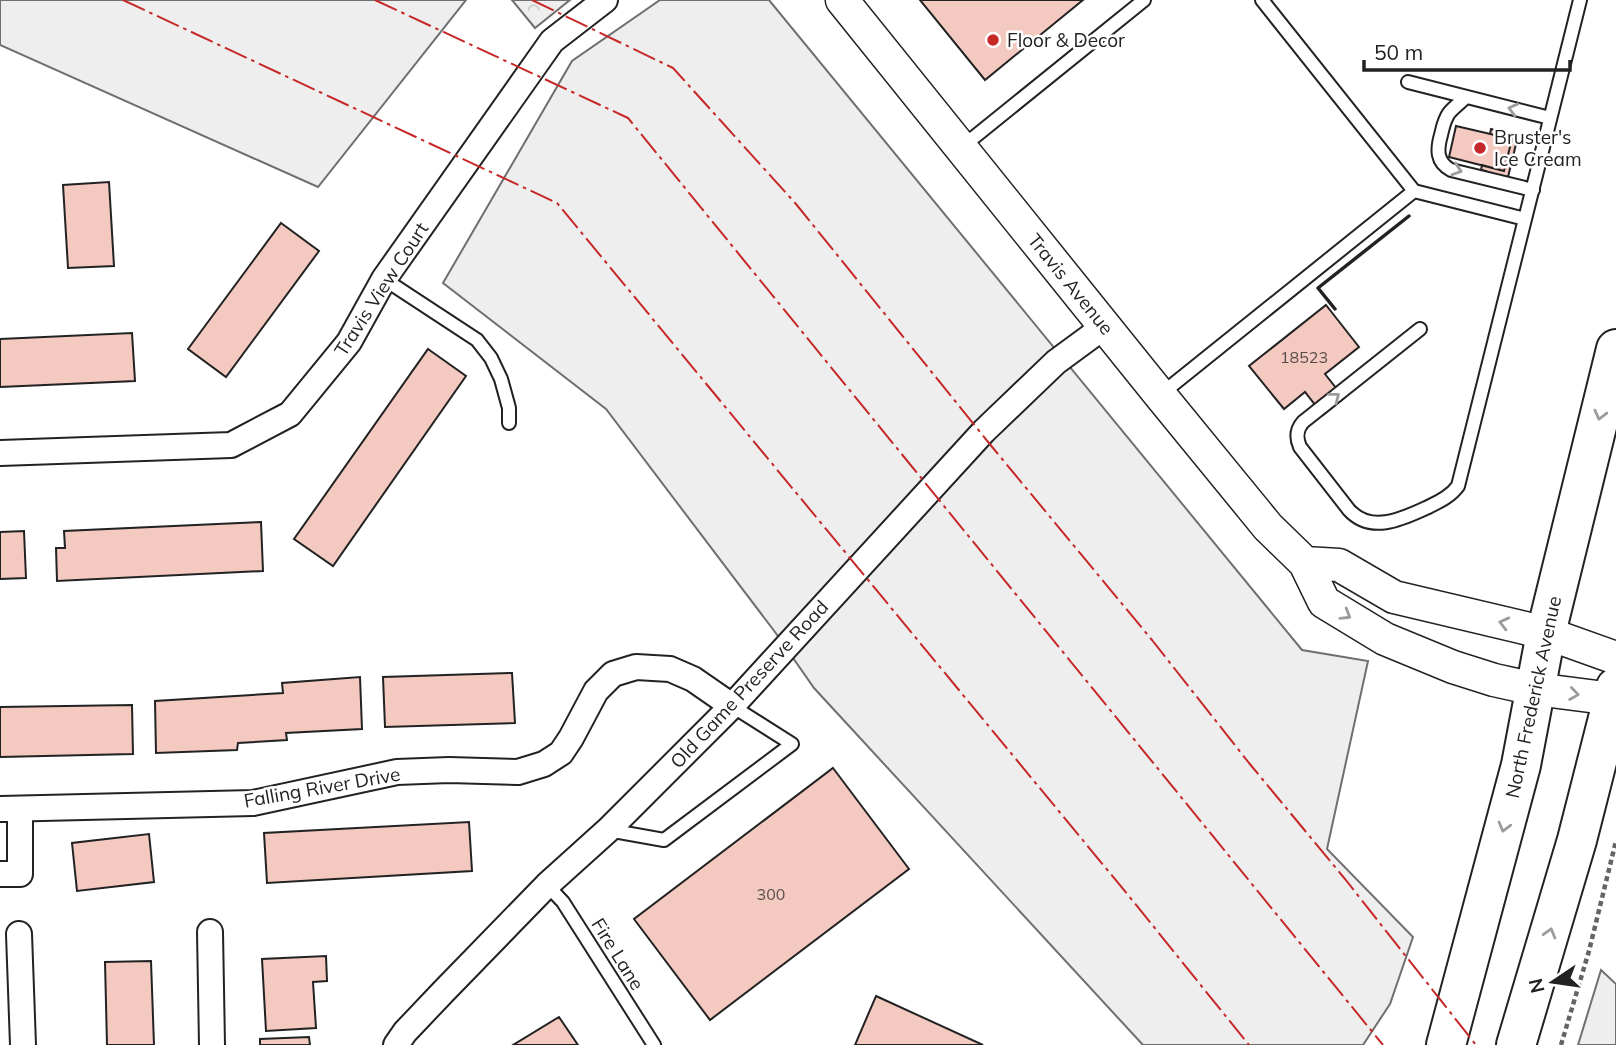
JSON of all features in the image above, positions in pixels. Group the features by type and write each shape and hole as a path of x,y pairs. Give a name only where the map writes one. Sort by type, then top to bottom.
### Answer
{"main road":[{"name":"North Frederick Avenue","path":"1446,1045 1521,765 1546,633 1616,349"},
{"path":"1516,1045 1577,840 1615,695"}],"street":[{"name":"Travis View Court","path":"0,453 231,445 290,414 349,342 384,279 552,41 605,0"},
{"name":"Travis Avenue","path":"842,0 1268,527 1306,563 1324,602 1385,639 1453,667 1535,689 1615,695"},
{"name":"Old Game Preserve Road","path":"405,1040 547,885 608,830 732,706 984,431 1056,362 1105,326"},
{"path":"1306,563 1339,565 1394,597 1546,633 1616,658"},
{"name":"Falling River Drive","path":"0,874 20,874 10,809 253,803 397,772 449,769 518,772 544,764 561,753 596,691 613,674 636,667 670,669 693,679 732,706"},
{"path":"210,932 212,1045"},
{"path":"19,933 23,1045"}],"lane":[{"path":"961,147 1144,0"},
{"path":"1262,0 1414,191 1525,219"},
{"path":"1420,329 1298,428 1300,447 1353,515 1364,521 1384,523 1403,518 1444,499 1454,492 1461,480 1580,0"},
{"path":"1408,82 1550,118"},
{"path":"1466,97 1445,120 1438,148 1441,162 1451,170 1533,190"},
{"path":"1160,395 1414,191"},
{"path":"384,279 477,340 491,358 501,379 509,408 509,423"},
{"path":"608,830 664,840 792,744 732,706"},
{"name":"Fire Lane","path":"547,885 563,902 654,1045"}],"path":[{"path":"1561,1045 1590,951 1616,841"}],"green space":[{"path":"0,0 466,0 318,187 0,45"},
{"path":"512,0 570,0 535,28"},
{"path":"660,0 769,0 1302,650 1368,661 1327,849 1413,937 1390,1004 1363,1045 1143,1045 814,688 775,632 606,409 443,283 572,61"},
{"path":"1601,970 1616,984 1616,1045 1578,1045"}],"building":[{"name":"Floor & Decor","path":"920,0 1083,0 985,80"},
{"name":"Bruster's Ice Cream","path":"1456,126 1512,139 1504,171 1449,157"},
{"path":"1491,129 1518,136 1508,177 1503,176 1502,181 1485,177 1486,171 1481,170 1482,165 1504,171 1512,139 1490,134"},
{"path":"109,182 114,266 68,268 63,185"},
{"path":"281,223 319,251 226,377 188,349"},
{"path":"1326,305 1359,347 1325,374 1344,398 1323,415 1305,392 1284,409 1249,366"},
{"path":"132,333 135,381 0,387 0,339"},
{"path":"428,349 466,376 333,566 294,539"},
{"path":"261,522 263,571 57,581 56,548 65,548 64,531"},
{"path":"24,531 26,578 0,579 0,532"},
{"path":"512,673 515,723 385,727 383,677"},
{"path":"360,677 362,729 286,733 287,740 238,743 237,750 156,753 155,701 283,693 282,683"},
{"path":"132,705 133,754 0,757 0,707"},
{"path":"833,768 909,869 710,1020 634,919"},
{"path":"469,822 472,871 267,883 264,833"},
{"path":"149,834 154,882 77,891 72,843"},
{"path":"326,956 327,981 313,982 316,1028 266,1031 262,959"},
{"path":"151,961 154,1045 107,1045 105,962"},
{"path":"876,996 983,1045 855,1045"},
{"path":"559,1017 578,1045 513,1045"},
{"path":"309,1037 310,1045 260,1045 260,1039"}],"wall":[{"path":"1335,309 1318,288 1409,216"}],"power":[{"path":"123,0 557,203 1249,1045"},
{"path":"375,0 628,118 1383,1045"},
{"path":"532,0 673,68 796,204 1152,640 1476,1045"}],"place":[{"name":"Floor & Decor","path":"993,40"},
{"name":"Bruster's Ice Cream","path":"1480,148"}]}
